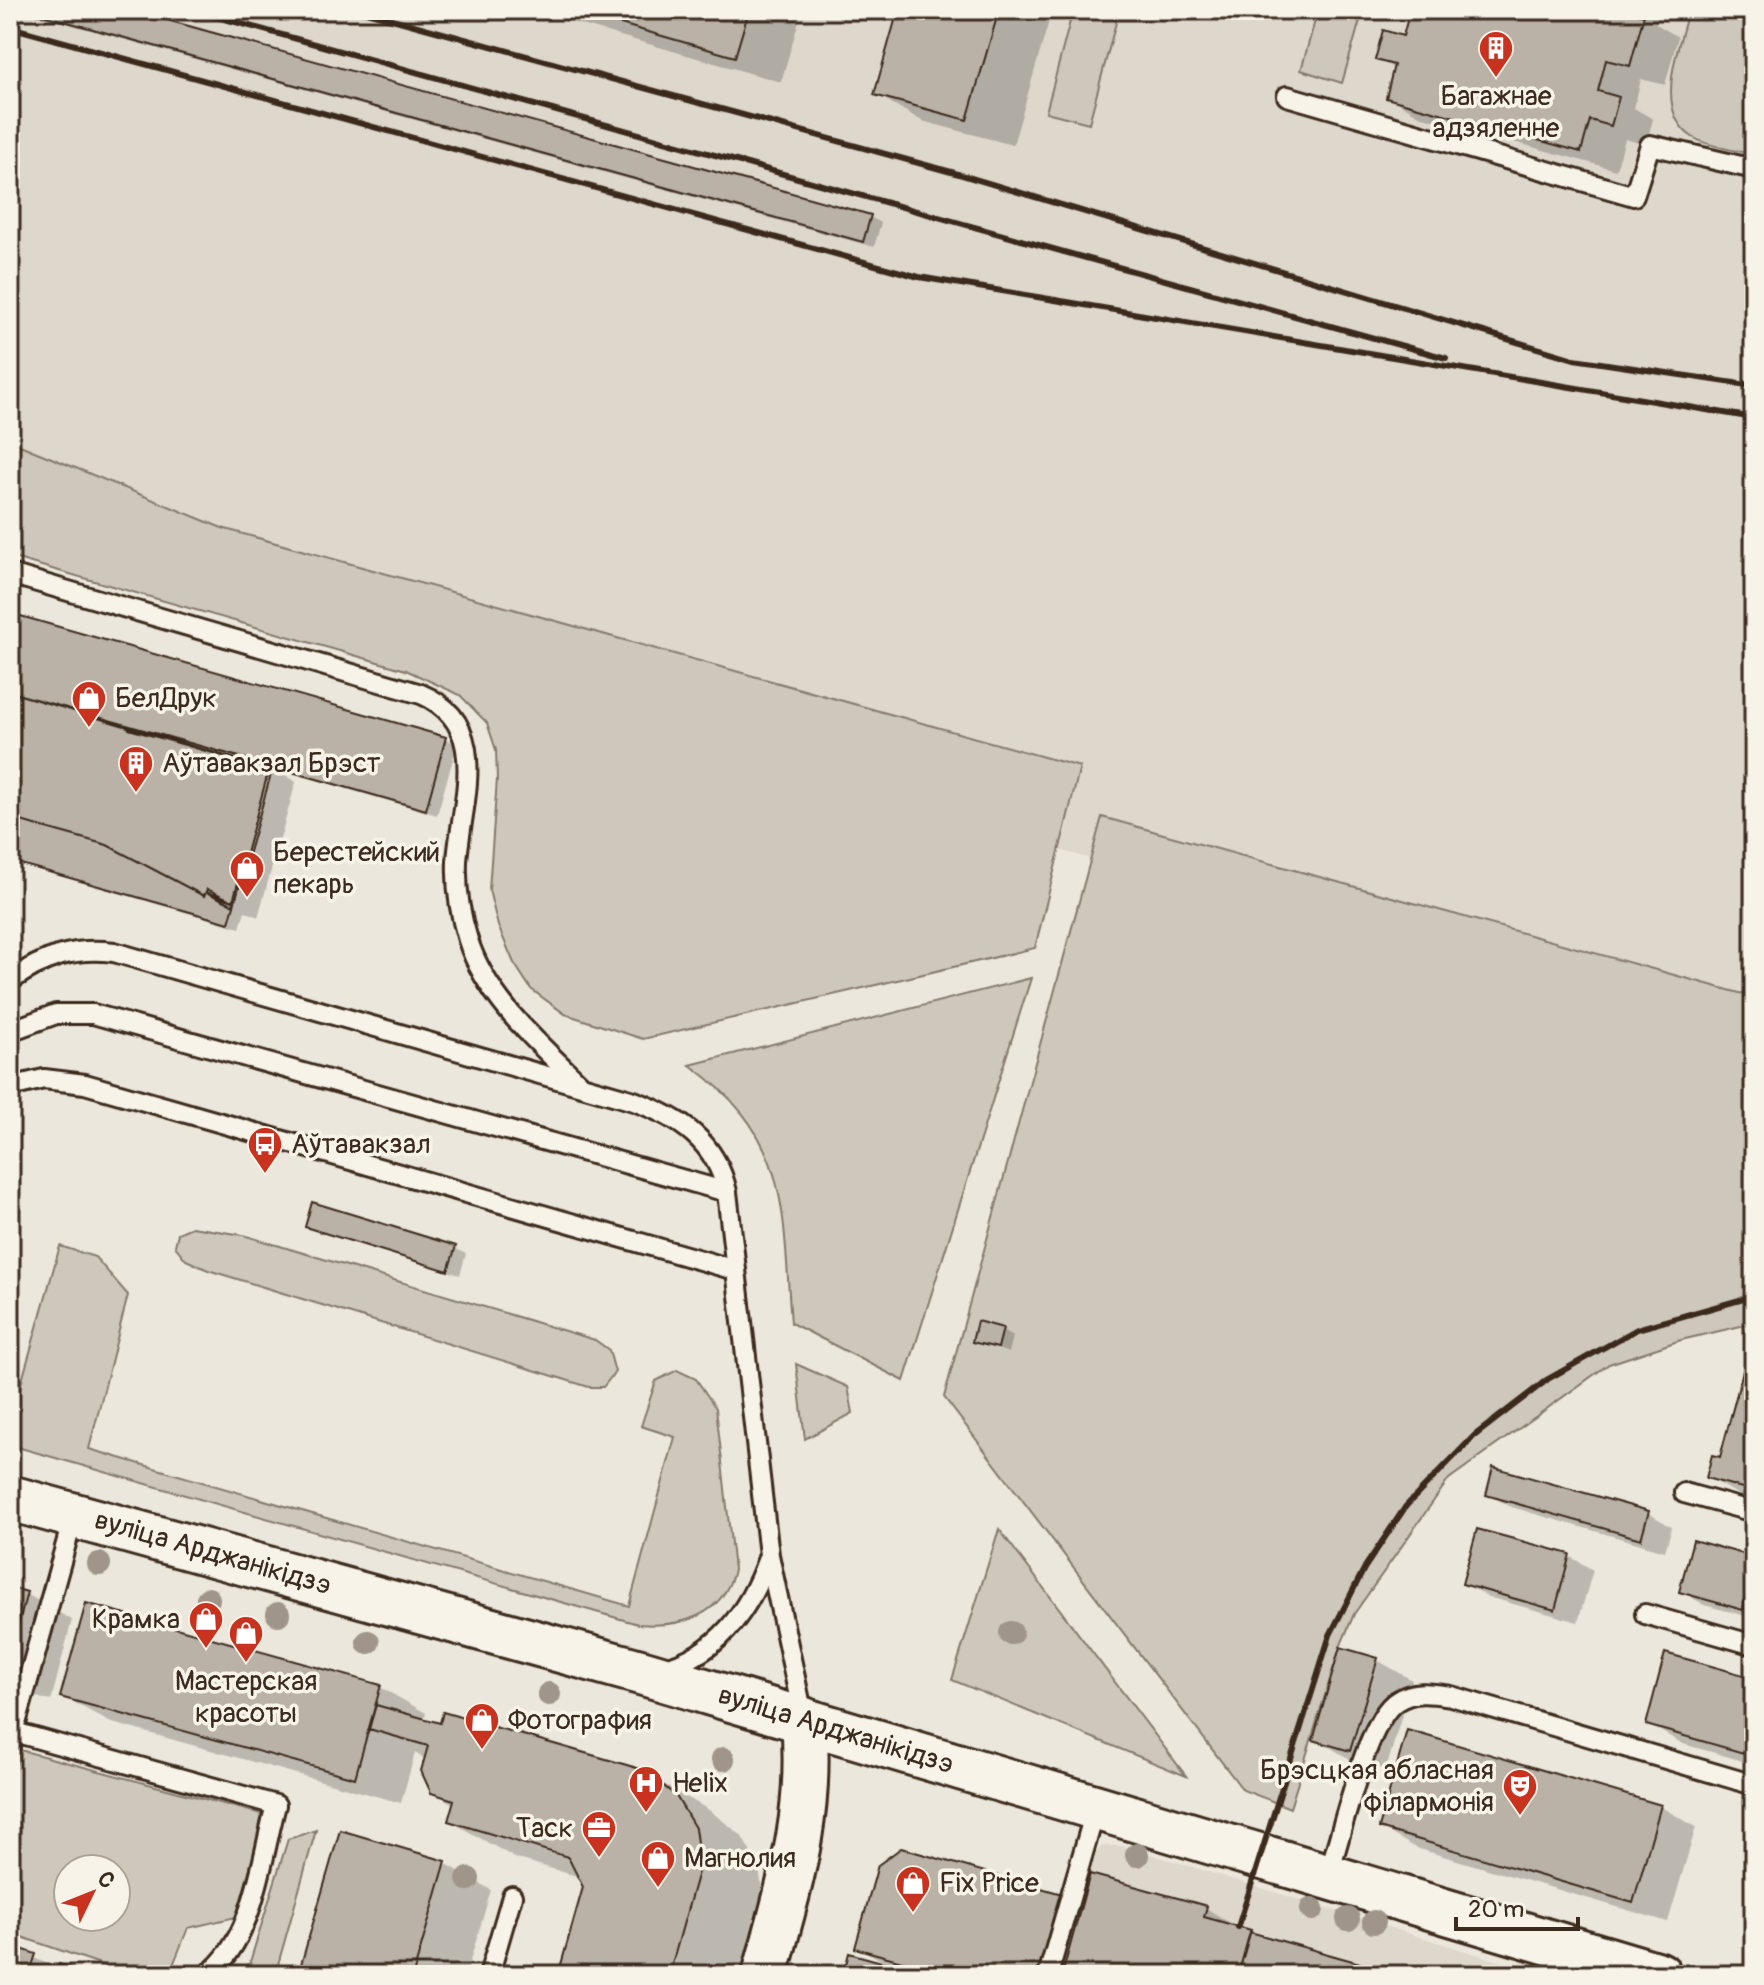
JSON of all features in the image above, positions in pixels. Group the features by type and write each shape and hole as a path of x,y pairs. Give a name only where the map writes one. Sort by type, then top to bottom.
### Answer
{"main road":[{"name":"вуліца Арджанікідзэ","path":"10,1498 644,1673 1659,1975"},
{"path":"765,1975 801,1843 807,1771 804,1720"}],"lane":[{"path":"1287,96 1634,196 1650,145 1754,169"},
{"path":"10,574 421,694 445,708 461,728 469,753 457,865 458,890 469,942 492,988 512,1014 581,1085"},
{"path":"10,981 50,957 72,950 114,952 581,1085 662,1111 686,1126 711,1152 727,1192 769,1555 804,1720"},
{"path":"10,1031 56,1014 93,1014 727,1192"},
{"path":"10,1087 44,1079 85,1084 735,1270"},
{"path":"1684,1493 1754,1512"},
{"path":"74,1515 12,1738 276,1805 242,1928 230,1951 207,1975"},
{"path":"644,1673 696,1656 716,1642 749,1603 769,1555"},
{"path":"1645,1614 1754,1645"},
{"path":"1327,1878 1373,1731 1393,1702 1410,1693 1451,1696 1754,1785"},
{"path":"1048,1975 1096,1808"},
{"path":"489,1975 512,1896"}],"shaded area":[{"path":"10,10 1754,10 1754,1323 1722,1036 10,556"},
{"path":"1073,10 1098,10 1118,15 1089,123 1046,112"},
{"path":"1318,10 1363,10 1342,83 1301,70"},
{"path":"1688,10 1754,10 1754,155 1694,138 1681,127 1674,112 1672,78"},
{"path":"10,441 222,528 1080,767 1035,948 643,1039 565,1014 531,989 514,963 498,926 489,890 497,779 496,750 487,723 460,695 406,670 10,557"},
{"path":"1102,817 1754,997 1754,1323 1681,1340 1609,1364 1449,1479 1354,1614 1340,1647 1290,1808 1243,1790 944,1397"},
{"path":"1031,978 904,1381 791,1323 782,1211 764,1149 748,1120 723,1092 690,1065"},
{"path":"192,1227 243,1235 595,1340 609,1350 615,1372 603,1387 589,1387 208,1270 186,1260 175,1246 178,1233"},
{"path":"60,1246 95,1257 128,1295 89,1449 629,1606 675,1437 641,1426 656,1381 677,1370 696,1379 716,1408 734,1570 728,1586 710,1608 698,1616 670,1624 638,1624 10,1445 10,1423"},
{"path":"796,1364 848,1387 853,1413 805,1439"},
{"path":"999,1529 1186,1776 952,1680"},
{"path":"20,1750 265,1815 236,1917 188,1928 169,1975 132,1975 10,1933 10,1787"},
{"path":"316,1830 275,1975 246,1975 288,1839"},
{"path":"1102,1846 1124,1846 1544,1975 1062,1975 1093,1858"}],"building":[{"path":"24,10 131,10 871,215 863,242"},
{"path":"572,10 749,10 735,57"},
{"path":"898,10 999,10 967,120 874,95"},
{"name":"Багажнае адзяленне","path":"1410,10 1627,10 1644,15 1630,66 1606,60 1598,91 1619,97 1611,126 1590,120 1581,152 1386,98 1394,65 1375,60 1383,30 1403,36"},
{"path":"10,613 446,737 426,810 10,692"},
{"name":"Аўтавакзал Брэст","path":"10,692 269,769 233,901 207,889 204,896 107,845 10,818"},
{"path":"130,726 273,767 234,905 206,892 233,901 269,769 129,729"},
{"path":"10,818 107,845 204,896 206,892 234,905 229,923 10,861"},
{"path":"312,1202 456,1246 448,1271 305,1227"},
{"path":"977,1321 1003,1328 998,1348 972,1342"},
{"path":"1744,1367 1754,1370 1753,1491 1706,1478 1712,1455 1720,1457"},
{"path":"1493,1467 1649,1511 1641,1539 1486,1495"},
{"path":"1477,1529 1570,1554 1555,1610 1462,1584"},
{"path":"1693,1540 1754,1557 1743,1610 1679,1592"},
{"path":"10,1587 27,1592 10,1657"},
{"path":"86,1603 381,1685 355,1778 60,1697"},
{"path":"1340,1647 1378,1658 1350,1751 1313,1740"},
{"path":"1665,1653 1754,1678 1754,1756 1646,1725"},
{"path":"376,1705 440,1723 443,1712 644,1770 676,1796 695,1828 700,1865 669,1975 558,1975 583,1887 568,1857 448,1821 454,1800 431,1793 421,1771 428,1746 369,1729"},
{"name":"Брэсцкая абласная філармонія","path":"1407,1730 1661,1805 1633,1903 1379,1828"},
{"path":"340,1830 446,1861 413,1975 298,1975"},
{"path":"901,1848 1062,1894 1040,1975 952,1975 855,1948 878,1865"},
{"path":"1090,1874 1207,1906 1204,1917 1251,1930 1238,1975 1062,1975"},
{"path":"1250,1932 1402,1975 1238,1975"},
{"path":"10,1945 36,1954 29,1975 10,1975"},
{"path":"849,1953 929,1975 843,1975"},
{"path":"59,1964 91,1975 55,1975"}],"railway":[{"path":"192,10 1446,358"},
{"path":"359,10 955,173 1574,359 1754,386"},
{"path":"10,27 919,277 1754,418"},
{"path":"1238,1927 1330,1635 1365,1567 1406,1506 1474,1436 1548,1379 1637,1329 1754,1296"}],"place":[{"name":"Багажнае адзяленне","path":"1496,79"},
{"name":"БелДрук","path":"89,729"},
{"name":"Аўтавакзал Брэст","path":"136,794"},
{"name":"Берестейский пекарь","path":"247,899"},
{"name":"Аўтавакзал","path":"265,1175"},
{"name":"Крамка","path":"206,1650"},
{"name":"Мастерская красоты","path":"246,1664"},
{"name":"Фотография","path":"482,1751"},
{"name":"Helix","path":"646,1814"},
{"name":"Брэсцкая абласная філармонія","path":"1520,1817"},
{"name":"Таск","path":"599,1859"},
{"name":"Магнолия","path":"658,1889"},
{"name":"Fix Price","path":"913,1914"}]}
